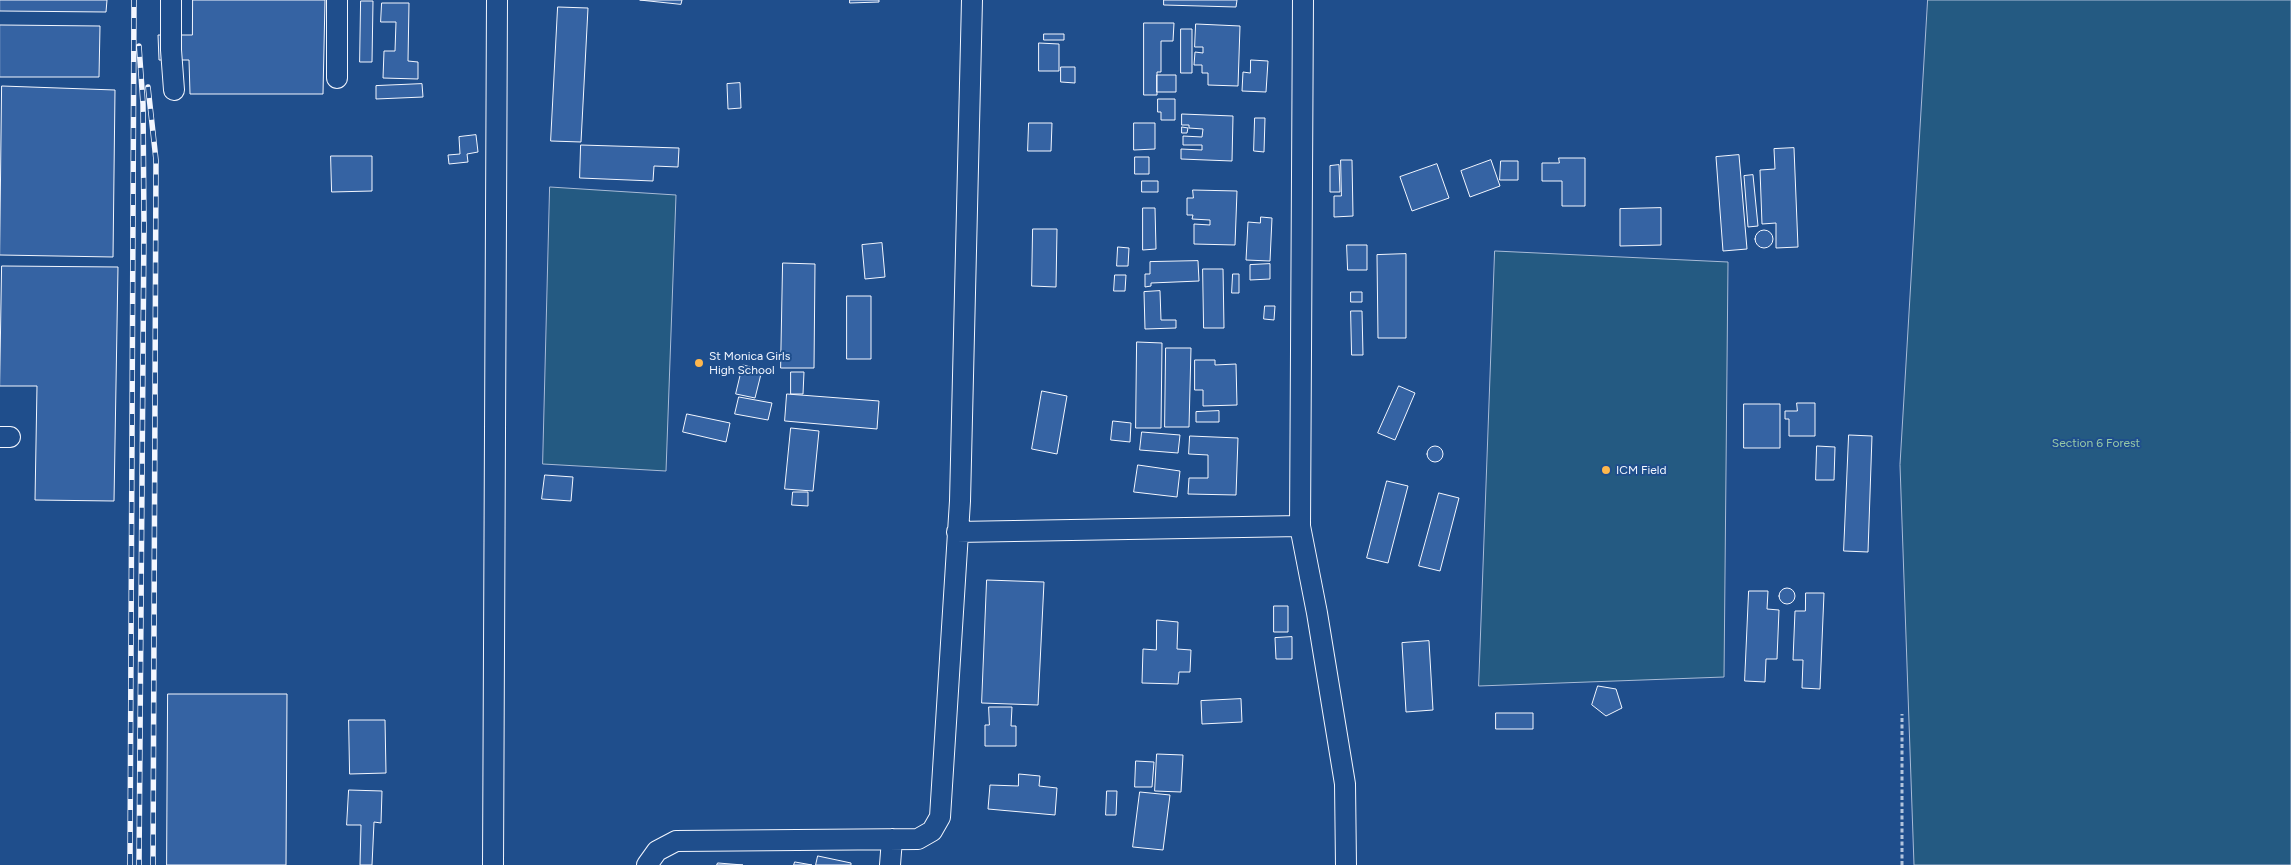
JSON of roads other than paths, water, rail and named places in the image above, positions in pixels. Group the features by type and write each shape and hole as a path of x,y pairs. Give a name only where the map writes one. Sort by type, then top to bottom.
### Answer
{"street":[{"path":"171,0 170,50 174,90"},
{"path":"337,0 337,78"},
{"path":"493,865 497,0"},
{"path":"647,865 657,851 676,840 918,839 932,831 940,817 960,501 972,0"},
{"path":"1303,0 1300,526 1317,613 1345,784 1346,865"},
{"path":"957,532 1300,526"},
{"path":"890,865 892,839"}],"railway":[{"path":"130,865 134,0"},
{"path":"139,46 143,104 144,226 139,865"},
{"path":"148,87 156,160 153,865"}],"place":[{"name":"St Monica Girls High School","path":"699,363"},
{"name":"ICM Field","path":"1606,470"}],"park label":[{"name":"Section 6 Forest","path":"2096,443"}]}
